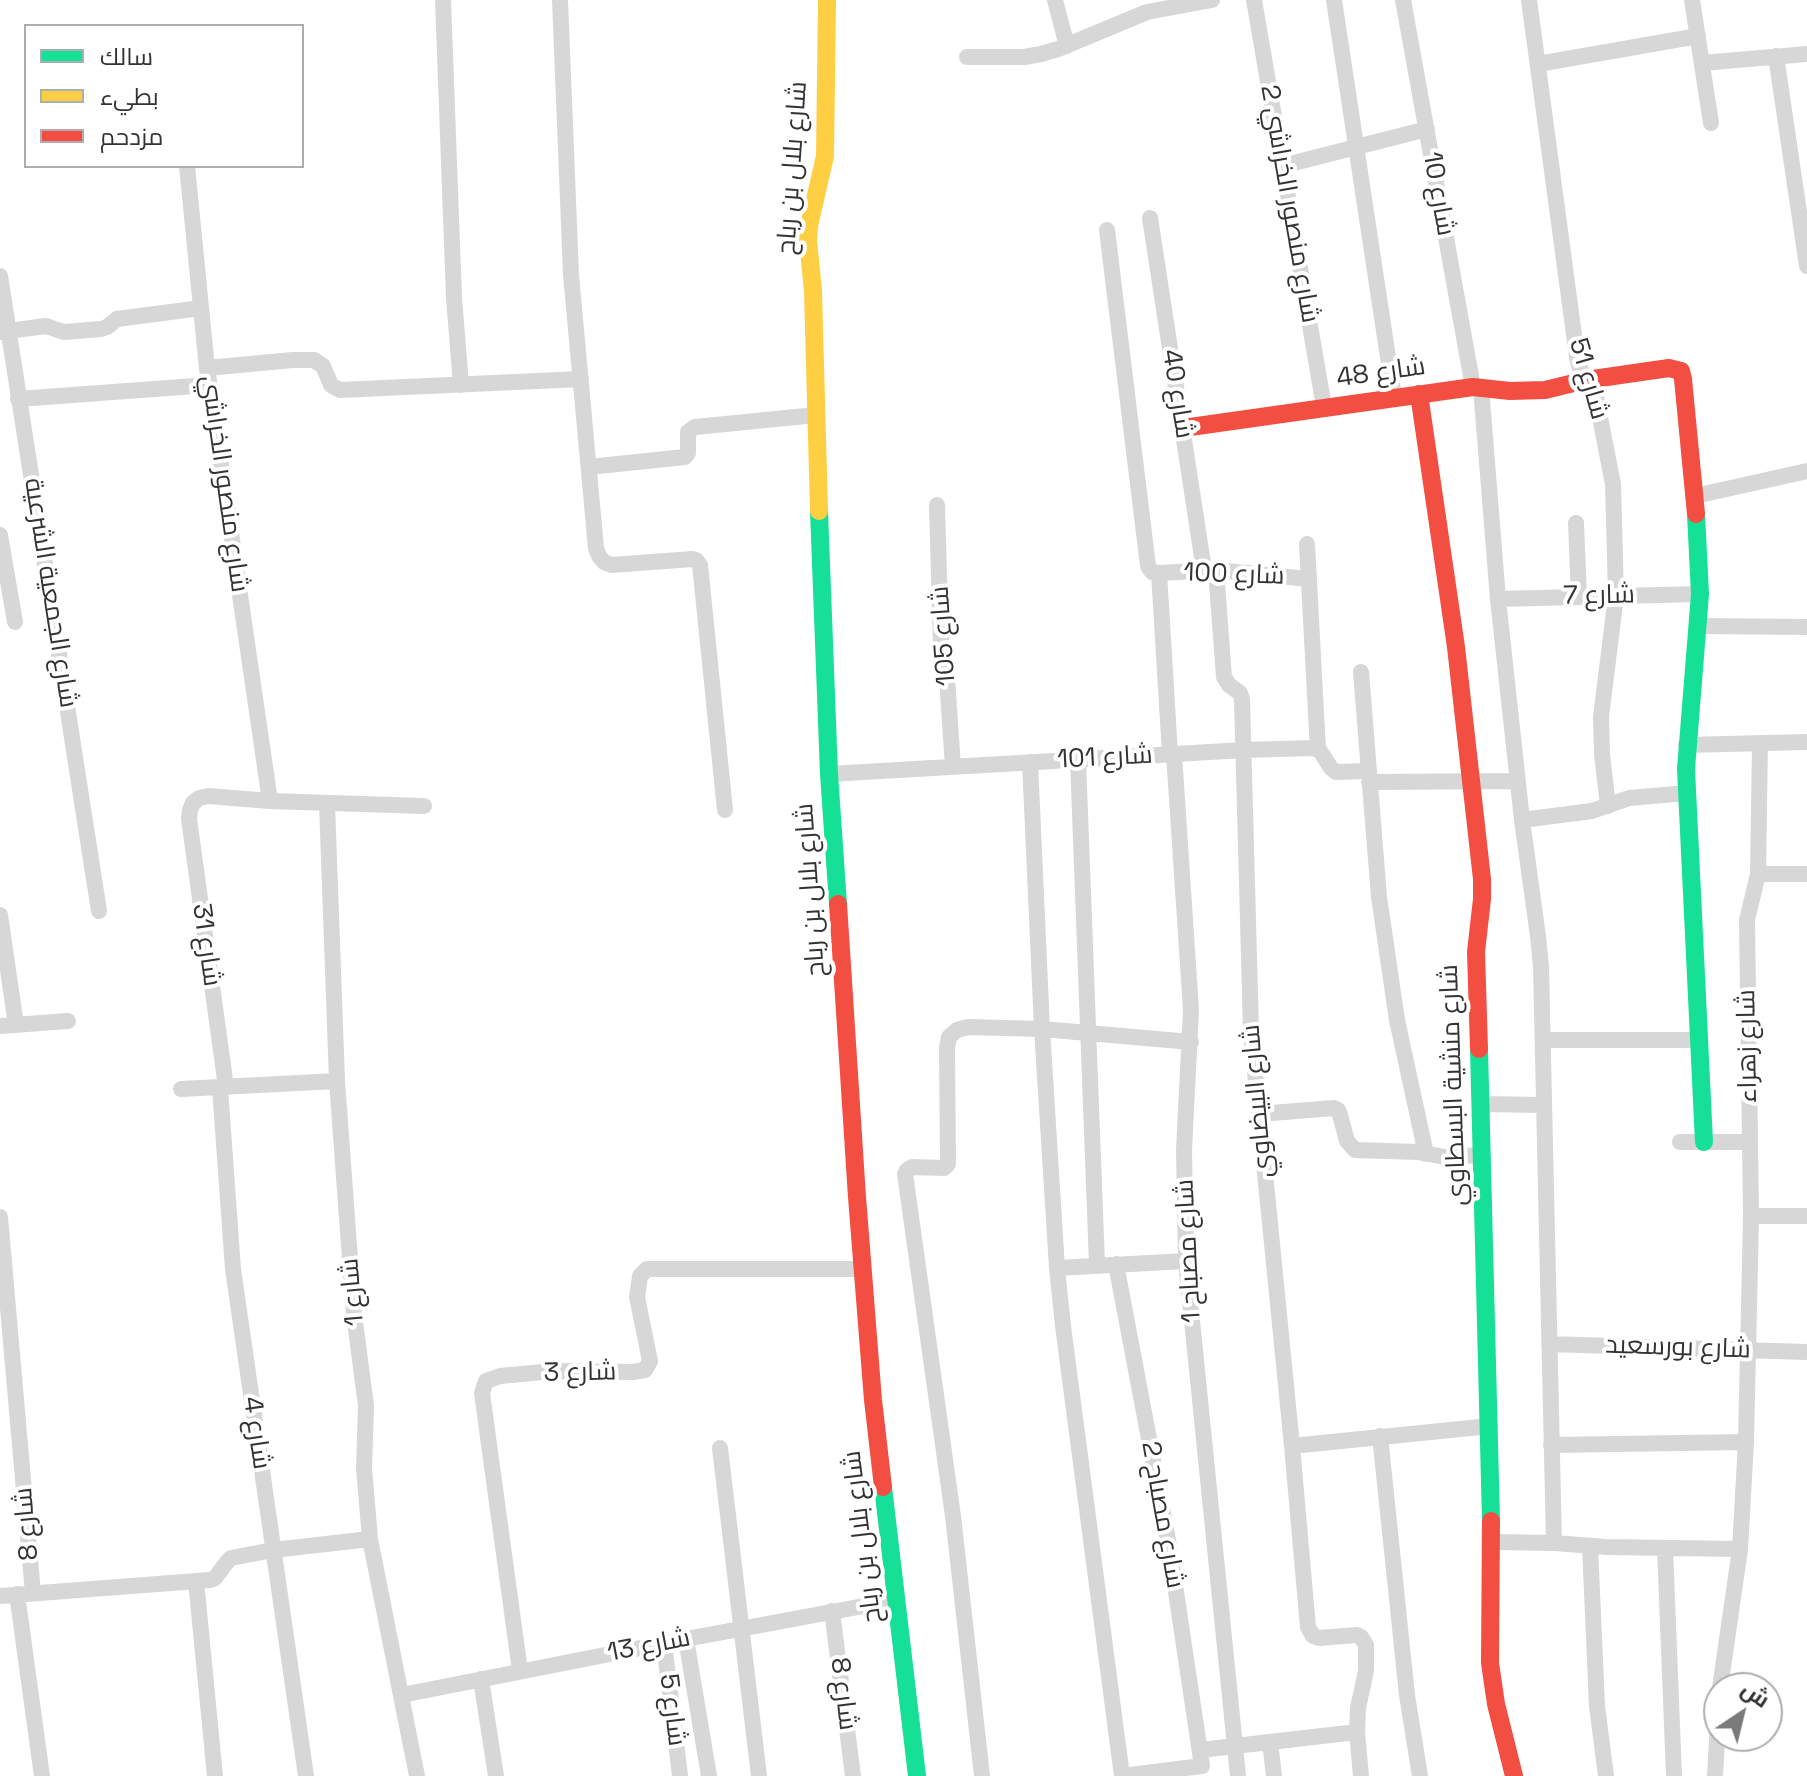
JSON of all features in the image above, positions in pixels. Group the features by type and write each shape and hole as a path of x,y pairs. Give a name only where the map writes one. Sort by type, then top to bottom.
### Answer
{"street":[{"path":"443,0 454,298 461,385"},
{"path":"560,0 571,275 596,548 604,562 612,565 692,559 700,565 725,810"},
{"name":"شارع بلال بن رباح","path":"827,0 825,156 808,241 813,291 829,774 873,1400 917,1776"},
{"path":"1055,0 1067,46"},
{"name":"شارع منصور الخراشي 2","path":"1254,0 1324,407"},
{"path":"1334,0 1394,397"},
{"name":"شارع 10","path":"1403,0 1477,388 1517,781 1538,936 1554,1543"},
{"name":"شارع 51","path":"1529,0 1577,357 1580,369 1596,397 1613,484 1616,596 1601,717 1608,806"},
{"path":"1692,0 1711,123"},
{"path":"967,57 1041,54 1147,12 1204,1"},
{"path":"1538,64 1698,36"},
{"path":"1702,63 1807,54"},
{"path":"1776,56 1807,266"},
{"path":"1282,166 1427,129"},
{"name":"شارع منصور الخراشي","path":"187,168 208,376 270,801"},
{"name":"شارع 40","path":"1150,218 1183,428 1210,570"},
{"name":"شارع مصباح 1","path":"1107,230 1148,566 1152,572 1159,573 1190,972 1191,1042 1184,1150 1186,1261 1238,1776"},
{"name":"شارع الجمعية الشرعية","path":"0,276 4,331 67,697 99,911"},
{"path":"4,331 46,326 64,332 101,329 117,319 201,308"},
{"path":"18,399 208,376 307,360 319,362 331,385 340,390 581,379"},
{"name":"شارع 48","path":"1183,428 1419,394 1477,388 1545,390 1586,380 1669,368 1681,371 1683,379 1695,496"},
{"name":"شارع منشية البسطاوي","path":"1419,394 1456,647 1482,879 1476,952 1490,1426 1490,1663 1496,1704 1514,1776"},
{"path":"589,467 685,457 688,453 688,432 695,427 816,415"},
{"path":"1704,1142 1686,745 1700,594 1695,496 1807,471"},
{"name":"شارع 105","path":"937,505 941,646 947,678 953,767"},
{"path":"1576,523 1579,597"},
{"path":"0,535 15,622"},
{"path":"1307,544 1318,750 1331,768 1336,772 1368,777 1517,781"},
{"name":"شارع 100","path":"1159,573 1210,570 1309,579"},
{"name":"شارع البيضاوي","path":"1210,570 1224,677 1241,696 1251,1031 1308,1627 1313,1636 1319,1638 1352,1634 1364,1641 1366,1671 1358,1708 1357,1732"},
{"name":"شارع 7","path":"1498,599 1700,594"},
{"path":"1698,626 1807,627"},
{"path":"1361,672 1379,897 1397,1020 1426,1154"},
{"path":"1686,745 1807,742"},
{"name":"شارع زهراء","path":"1722,1672 1740,1549 1746,1442 1751,1216 1747,920 1758,874 1760,743"},
{"name":"شارع 101","path":"829,774 1244,750 1318,750"},
{"path":"1078,760 1097,1265"},
{"path":"1030,762 1057,1268 1122,1776 1199,1765 1235,1746 1357,1732 1361,1776"},
{"path":"1522,820 1592,811 1629,798 1687,793"},
{"name":"شارع 31","path":"223,1088 190,810 199,798 208,796 270,801"},
{"path":"270,801 424,806"},
{"name":"شارع 1","path":"327,804 337,1081 354,1314 366,1406 364,1468 370,1539 417,1776"},
{"path":"1758,874 1807,874"},
{"path":"0,915 8,1025 68,1021"},
{"path":"982,1776 953,1516 905,1174 912,1167 944,1168 948,1164 947,1048 949,1037 957,1030 968,1027 1042,1029 1191,1042"},
{"path":"1543,1040 1699,1040"},
{"path":"181,1089 337,1081"},
{"name":"شارع 4","path":"223,1088 233,1269 306,1776"},
{"path":"1480,1104 1544,1105"},
{"path":"1259,1114 1334,1108 1340,1115 1347,1141 1355,1150 1407,1151 1445,1157 1482,1155"},
{"path":"1680,1142 1749,1142"},
{"path":"1751,1216 1807,1216"},
{"name":"شارع 8","path":"0,1217 17,1594 42,1776"},
{"path":"1057,1268 1186,1261"},
{"name":"شارع مصباح 2","path":"1116,1264 1169,1545 1199,1765"},
{"name":"شارع 3","path":"520,1671 482,1393 486,1381 500,1376 554,1371 645,1370 650,1361 637,1297 640,1276 647,1269 862,1269"},
{"name":"شارع بورسعيد","path":"1549,1344 1807,1352"},
{"path":"1292,1446 1490,1426"},
{"path":"1380,1436 1407,1695 1420,1776"},
{"path":"1551,1445 1746,1442"},
{"path":"720,1448 759,1776"},
{"path":"17,1594 196,1581 215,1578 231,1558 370,1539"},
{"path":"1492,1542 1740,1549"},
{"path":"1590,1546 1597,1706 1606,1776"},
{"path":"1665,1548 1674,1776"},
{"path":"196,1581 215,1776"},
{"name":"شارع 13","path":"402,1695 896,1600"},
{"name":"شارع 8","path":"832,1611 853,1776"},
{"path":"686,1639 709,1776"},
{"name":"شارع 5","path":"664,1643 680,1776"},
{"path":"481,1679 496,1776"},
{"path":"1270,1742 1274,1776"},
{"path":"1715,1776 1716,1752"}],"traffic: fast":[{"path":"819,511 829,774 838,904"},
{"path":"1696,514 1700,594 1686,769 1704,1142"},
{"path":"1479,1049 1491,1521"},
{"path":"883,1487 917,1776"}],"traffic: slow":[{"path":"819,511 813,291 808,241 825,156 827,0"}],"traffic: jam":[{"path":"1183,428 1473,387 1510,391 1545,390 1586,380 1669,368 1681,371 1683,379 1696,514"},
{"path":"1419,394 1456,647 1482,879 1476,952 1479,1049"},
{"path":"838,904 857,1197 883,1487"},
{"path":"1491,1521 1490,1663 1496,1704 1514,1776"}]}
